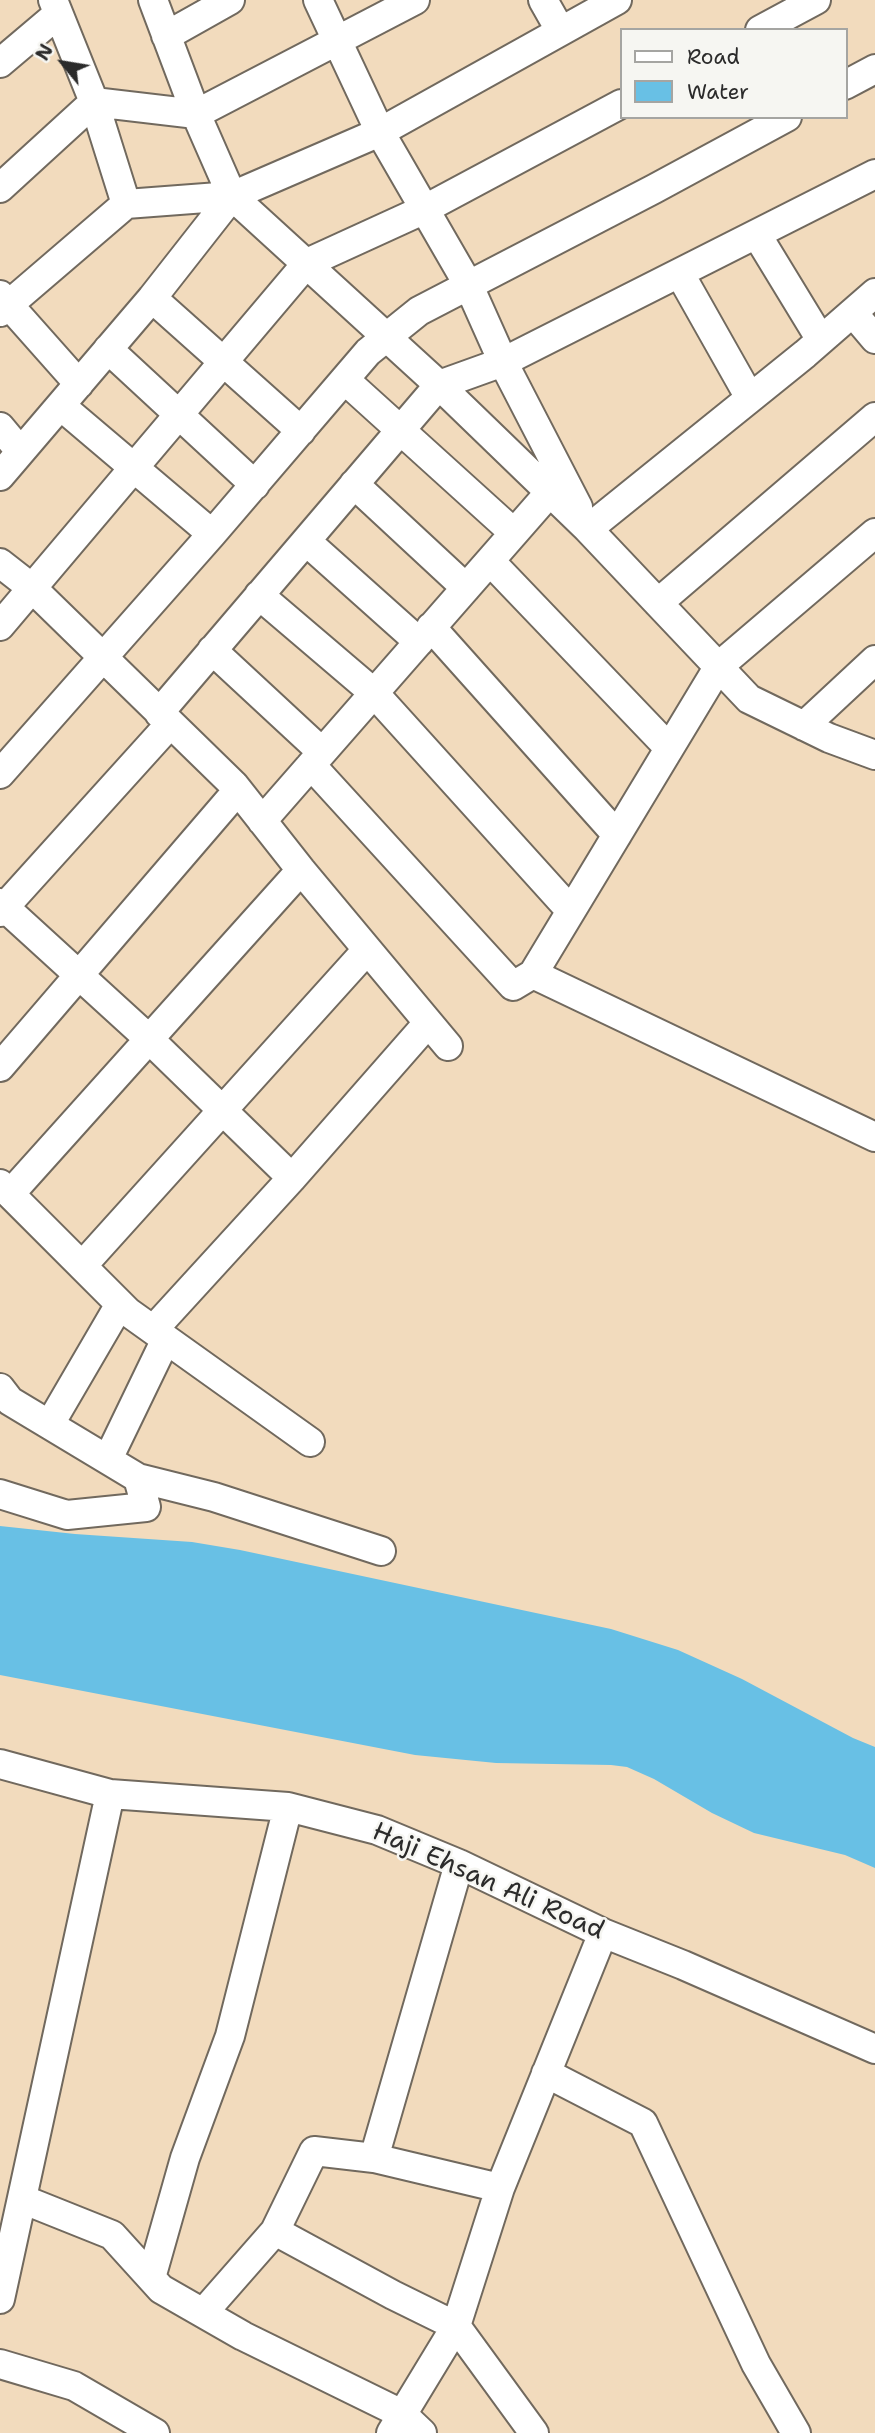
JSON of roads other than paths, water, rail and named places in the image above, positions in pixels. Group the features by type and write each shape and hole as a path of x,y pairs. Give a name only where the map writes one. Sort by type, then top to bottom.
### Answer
{"street":[{"path":"153,0 196,114 232,196 439,384 589,529 750,699 804,726 875,755"},
{"path":"166,36 230,0"},
{"path":"318,0 380,132 469,285 503,362 589,529"},
{"path":"0,188 93,102 196,114 415,0"},
{"path":"543,0 560,30"},
{"path":"79,384 3,304 126,204 232,196 380,132 617,0"},
{"path":"764,28 816,0"},
{"path":"0,63 56,7 93,102 126,204"},
{"path":"847,84 875,69"},
{"path":"0,626 307,263 423,210 620,105"},
{"path":"0,774 255,485 368,352 419,311 783,119"},
{"path":"292,1178 149,1040 1,907 165,718 212,650 439,384 503,362 875,174"},
{"path":"0,476 152,298 232,196"},
{"path":"757,235 821,340"},
{"path":"680,274 750,398"},
{"path":"589,529 875,293"},
{"path":"152,298 301,431"},
{"path":"853,313 875,339"},
{"path":"108,349 255,485"},
{"path":"345,380 514,533"},
{"path":"61,406 212,534"},
{"path":"658,603 875,417"},
{"path":"0,427 20,451"},
{"path":"354,484 466,588"},
{"path":"262,821 550,492"},
{"path":"212,650 317,758 513,986 533,974 719,666 875,533"},
{"path":"306,541 425,634 617,835"},
{"path":"490,561 669,748"},
{"path":"0,563 32,589 104,657 238,790 448,1046"},
{"path":"259,595 374,693 571,911"},
{"path":"804,726 875,660"},
{"path":"0,1067 238,790"},
{"path":"301,870 149,1040 5,1189 120,1304 310,1442"},
{"path":"82,1266 367,950"},
{"path":"533,974 875,1136"},
{"path":"108,1459 160,1335 292,1178 428,1023"},
{"path":"50,1424 120,1304"},
{"path":"0,1388 10,1401 138,1478 214,1497 381,1551"},
{"path":"0,1494 67,1515 146,1507 138,1478"},
{"name":"Haji Ehsan Ali Road","path":"0,1764 110,1794 288,1807 377,1830 459,1864 603,1933 875,2049"},
{"path":"0,2300 110,1794"},
{"path":"151,2278 185,2158 230,2036 288,1807"},
{"path":"374,2158 459,1864"},
{"path":"22,2199 111,2235 161,2289 405,2427 456,2326 500,2188 603,1933"},
{"path":"546,2073 643,2123 756,2364 796,2433"},
{"path":"204,2313 275,2231 314,2151 374,2158 500,2188"},
{"path":"275,2231 456,2326 534,2433"},
{"path":"0,2364 74,2386 155,2433"}],"water":[{"path":"0,1526 192,1542 240,1550 611,1629 678,1650 742,1679 875,1747 875,1868 845,1855 754,1833 627,1767 496,1763 415,1755 0,1675"}]}
